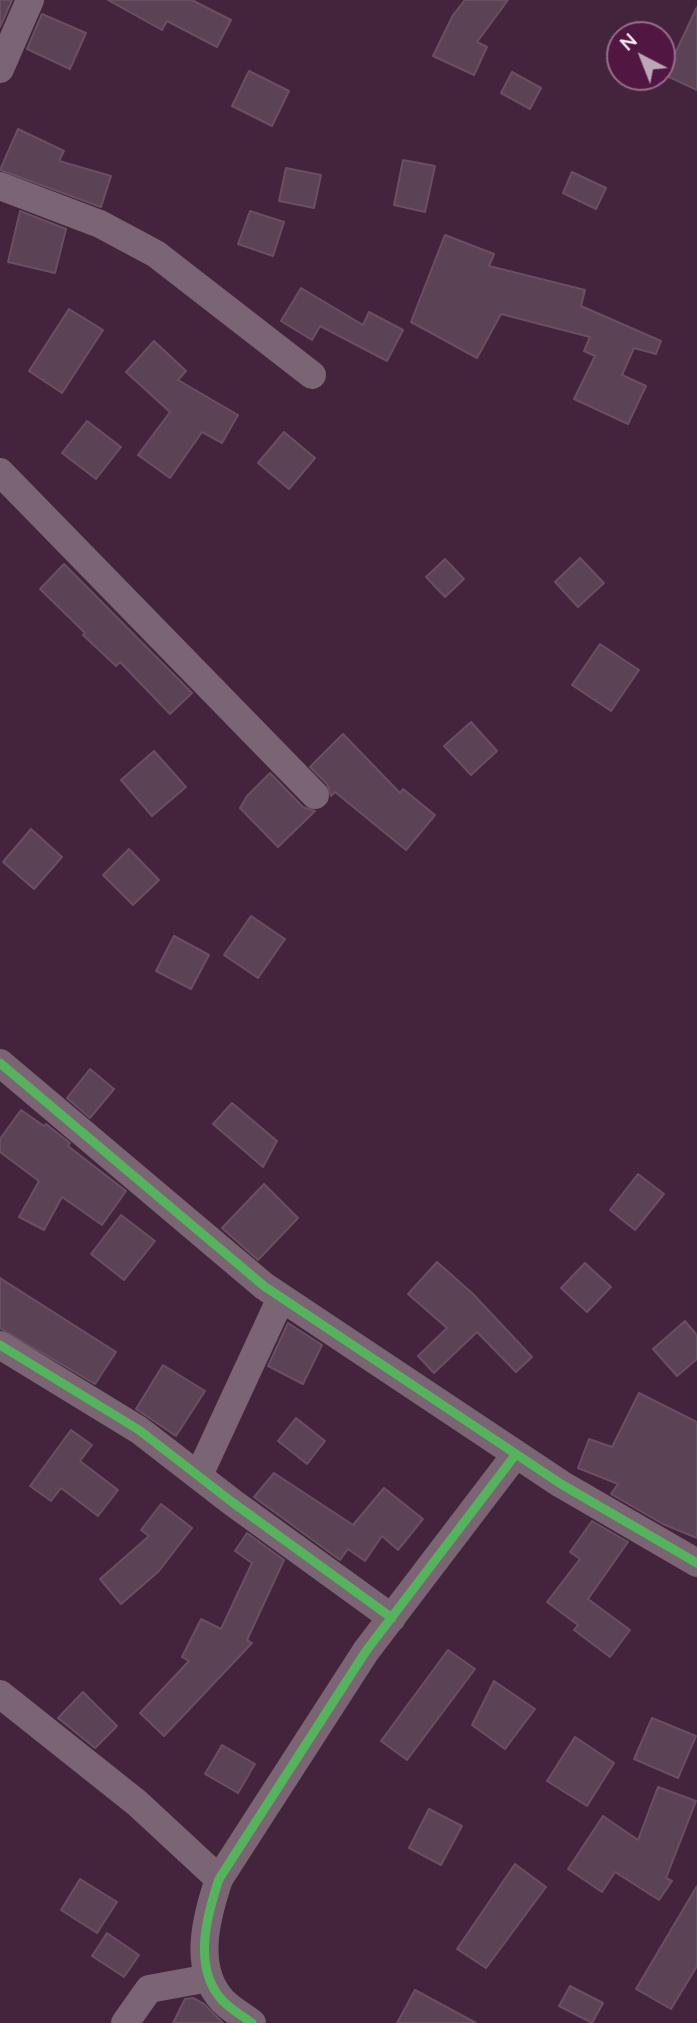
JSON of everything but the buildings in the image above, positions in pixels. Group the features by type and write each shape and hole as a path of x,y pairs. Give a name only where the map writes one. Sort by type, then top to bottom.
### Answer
{"street":[{"path":"0,69 30,0"},
{"path":"0,186 100,224 156,254 312,375"},
{"path":"0,472 315,795"},
{"path":"0,1063 281,1297 516,1454 697,1563"},
{"path":"199,1475 281,1297"},
{"path":"0,1345 139,1430 391,1618"},
{"path":"252,2023 221,2000 209,1978 204,1946 207,1913 219,1879 366,1651 516,1454"},
{"path":"0,1694 137,1803 219,1879"},
{"path":"125,2023 149,1989 209,1978"}],"cycle path":[{"path":"0,1063 264,1286 561,1484 697,1563"},
{"path":"0,1345 139,1430 232,1502 392,1618"},
{"path":"252,2023 222,2000 207,1972 207,1924 219,1879 366,1651 516,1454"}]}
